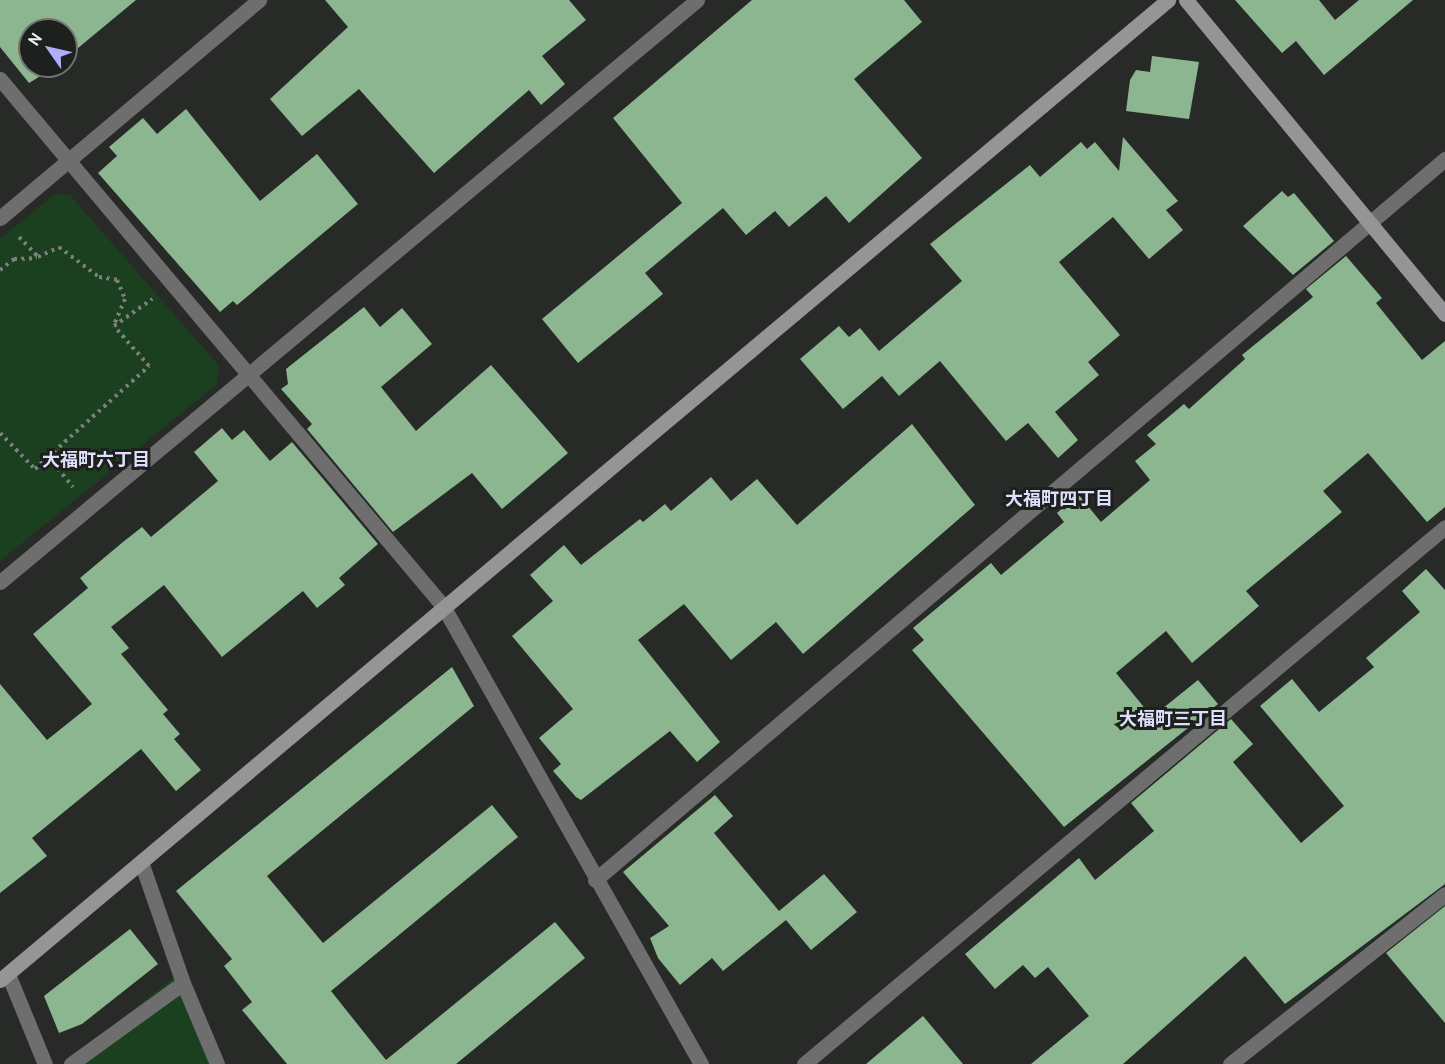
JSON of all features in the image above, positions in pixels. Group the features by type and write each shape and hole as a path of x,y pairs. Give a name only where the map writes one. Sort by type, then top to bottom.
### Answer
{"street":[{"path":"4,215 259,0"},
{"path":"0,582 697,0"},
{"path":"45,1064 4,977 443,606 1168,0"},
{"path":"1186,0 1445,314"},
{"path":"0,79 443,606 595,880 701,1064"},
{"path":"595,880 1445,159"},
{"path":"804,1064 1445,527"},
{"path":"141,862 183,983 217,1064"},
{"path":"1230,1064 1445,894"},
{"path":"71,1064 183,983"}],"path":[{"path":"4,215 21,241 38,258"},
{"path":"0,270 14,259 38,258 59,247 99,277 117,280 125,299 114,326"},
{"path":"114,326 172,285"},
{"path":"0,434 35,469 149,366 114,326"},
{"path":"48,457 90,507"}],"green space":[{"path":"55,194 70,195 219,366 217,384 0,561 0,239"},
{"path":"180,972 214,1064 65,1064 123,1018"}],"building":[{"path":"0,0 136,0 78,48 78,18 18,18 18,69 0,47"},
{"path":"325,0 569,0 586,20 542,56 565,84 541,105 529,90 434,173 359,89 302,136 270,99 348,27"},
{"path":"752,0 904,0 922,22 854,79 922,158 849,223 826,196 789,227 775,211 746,235 723,208 645,273 663,294 578,363 542,319 682,203 613,118"},
{"path":"1235,0 1319,0 1335,20 1359,0 1413,0 1324,75 1296,41 1282,53"},
{"path":"1152,56 1199,62 1189,119 1126,111 1130,80 1136,70 1150,72"},
{"path":"25,78 37,78 29,83"},
{"path":"186,109 260,201 317,154 358,204 237,305 233,301 220,312 98,173 117,156 109,147 143,118 157,134"},
{"path":"1123,137 1178,201 1166,210 1183,230 1149,259 1113,217 1059,262 1120,335 1088,362 1099,375 1055,412 1078,440 1058,458 1028,423 1006,441 940,361 899,396 882,376 843,409 800,359 839,326 849,337 860,328 879,351 962,281 930,244 1030,165 1040,177 1081,142 1087,149 1095,142 1119,171"},
{"path":"1282,191 1288,197 1294,193 1334,241 1293,275 1243,226"},
{"path":"1346,256 1382,298 1376,303 1422,360 1445,341 1445,507 1427,522 1368,453 1323,491 1342,512 1246,591 1259,606 1192,663 1166,631 1116,673 1152,717 1198,680 1218,704 1064,827 912,650 924,640 913,628 991,563 1001,575 1064,522 1057,513 1078,494 1101,522 1150,480 1135,461 1156,444 1147,435 1184,404 1189,409 1245,359 1242,355 1313,297 1306,289"},
{"path":"364,307 380,327 402,308 432,344 381,387 416,431 491,365 568,453 502,509 472,473 393,532 307,429 312,424 281,389 288,384 286,369"},
{"path":"912,424 975,505 803,654 776,622 731,660 684,604 638,640 720,742 697,762 670,731 581,800 576,797 553,771 561,764 539,738 573,709 512,636 553,601 530,575 564,545 581,565 640,519 643,522 665,504 671,511 711,477 731,501 757,479 797,525"},
{"path":"222,428 232,440 244,430 270,461 292,442 378,544 339,578 345,585 317,608 303,591 222,657 164,585 111,627 129,648 121,654 168,710 163,714 180,734 174,739 201,770 176,791 141,749 32,838 47,856 0,893 0,684 47,740 92,704 33,634 88,588 80,578 123,542 142,527 151,537 218,481 194,452"},
{"path":"1426,569 1445,590 1445,884 1285,1004 1245,956 1123,1064 1031,1064 1089,1016 1048,967 1035,978 1023,965 995,989 965,954 1079,858 1095,880 1154,831 1131,803 1231,719 1253,744 1233,762 1301,843 1344,806 1260,706 1292,679 1319,712 1374,667 1366,658 1420,612 1402,591"},
{"path":"452,667 474,706 267,876 323,943 492,805 518,837 331,991 386,1060 555,922 585,958 456,1064 287,1064 242,1010 252,1002 224,966 232,959 176,891"},
{"path":"715,795 733,816 714,833 779,911 824,874 857,912 811,950 786,920 723,971 712,958 680,985 658,958 650,938 669,926 623,872"},
{"path":"1445,906 1445,1023 1386,953"},
{"path":"130,929 158,964 82,1024 59,1033 44,996"},
{"path":"923,1016 963,1064 866,1064"}],"district":[{"name":"大福町六丁目","path":"96,460"},
{"name":"大福町四丁目","path":"1059,499"},
{"name":"大福町三丁目","path":"1173,719"}]}
